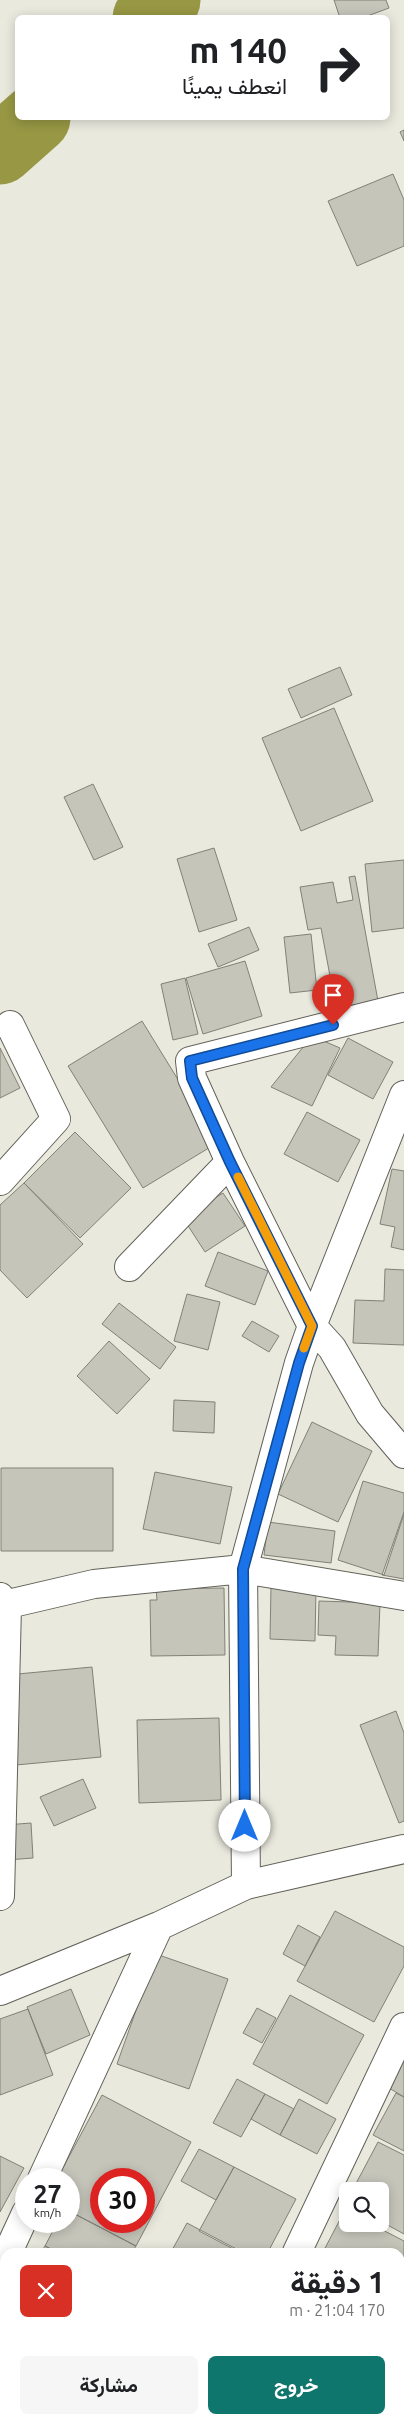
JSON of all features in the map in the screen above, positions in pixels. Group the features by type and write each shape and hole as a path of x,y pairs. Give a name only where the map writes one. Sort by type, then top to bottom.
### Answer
{"street":[{"path":"404,1007 190,1061 192,1078 230,1162 312,1326 332,1348 370,1414 404,1454"},
{"path":"0,1181 56,1120 10,1025"},
{"path":"246,1885 243,1569 299,1363 404,1095"},
{"path":"129,1268 230,1162"},
{"path":"0,1896 2,1603 94,1584 243,1569 404,1596"},
{"path":"0,1991 159,1926 246,1885 404,1849"},
{"path":"47,2168 159,1926"},
{"path":"299,2248 404,2027"},
{"path":"10,2248 17,2233"}],"building":[{"path":"334,0 386,0 389,8 370,15 339,15"},
{"path":"404,130 404,141 400,132"},
{"path":"393,174 404,200 404,246 357,266 328,201"},
{"path":"340,667 352,695 301,718 288,689"},
{"path":"334,708 373,801 301,831 262,738"},
{"path":"93,784 123,847 94,860 64,797"},
{"path":"214,848 237,920 199,932 177,859"},
{"path":"404,860 404,928 372,932 365,864"},
{"path":"355,876 378,1001 336,1008 321,928 308,930 300,887 333,882 337,903 353,900 349,877"},
{"path":"249,927 259,950 218,967 208,944"},
{"path":"311,934 317,990 290,993 284,937"},
{"path":"245,961 262,1016 203,1034 186,978"},
{"path":"185,978 198,1034 173,1040 161,984"},
{"path":"142,1021 217,1143 143,1188 68,1066"},
{"path":"312,1036 340,1048 312,1106 271,1087"},
{"path":"348,1038 393,1062 373,1099 328,1075"},
{"path":"0,1048 20,1088 0,1098"},
{"path":"307,1112 360,1140 338,1182 284,1154"},
{"path":"75,1132 131,1188 80,1238 24,1183"},
{"path":"392,1169 404,1171 404,1250 391,1247 395,1227 380,1224"},
{"path":"24,1183 83,1244 27,1298 0,1270 0,1205"},
{"path":"223,1193 245,1226 205,1252 183,1218"},
{"path":"218,1252 268,1271 255,1305 205,1286"},
{"path":"385,1269 404,1270 404,1345 353,1343 355,1300 384,1301"},
{"path":"187,1294 220,1302 208,1350 174,1341"},
{"path":"119,1303 176,1347 160,1369 102,1324"},
{"path":"252,1321 279,1336 269,1352 242,1336"},
{"path":"109,1341 150,1379 117,1414 77,1376"},
{"path":"174,1400 215,1402 214,1433 173,1431"},
{"path":"312,1422 372,1451 338,1522 278,1494"},
{"path":"1,1468 113,1468 113,1551 1,1551"},
{"path":"155,1472 232,1487 220,1544 143,1529"},
{"path":"363,1481 404,1493 404,1514 384,1575 338,1560"},
{"path":"404,1512 404,1579 382,1575"},
{"path":"268,1522 335,1531 331,1563 264,1555"},
{"path":"271,1586 316,1588 315,1641 270,1639"},
{"path":"224,1588 225,1655 151,1656 150,1600 157,1600 156,1589"},
{"path":"319,1601 380,1603 378,1656 335,1655 336,1636 318,1635"},
{"path":"92,1667 101,1757 16,1765 7,1675"},
{"path":"396,1711 404,1733 404,1821 399,1823 360,1725"},
{"path":"219,1718 221,1800 139,1803 137,1720"},
{"path":"83,1779 96,1808 54,1826 40,1797"},
{"path":"31,1823 33,1858 7,1860 5,1825"},
{"path":"335,1911 404,1947 404,1966 374,2022 297,1981"},
{"path":"298,1925 320,1937 305,1966 283,1954"},
{"path":"156,1954 228,1979 189,2089 117,2064"},
{"path":"71,1989 90,2035 46,2054 27,2007"},
{"path":"290,1995 364,2035 327,2104 253,2064"},
{"path":"257,2008 276,2018 262,2043 243,2033"},
{"path":"28,2009 53,2075 0,2095 0,2019"},
{"path":"404,2059 404,2097 389,2088"},
{"path":"237,2079 265,2094 241,2137 213,2123"},
{"path":"396,2093 404,2097 404,2151 373,2135"},
{"path":"265,2094 294,2109 280,2135 251,2119"},
{"path":"102,2095 191,2142 155,2210 155,2168 90,2168 90,2222 80,2217 80,2168 63,2168"},
{"path":"299,2099 336,2119 317,2154 280,2135"},
{"path":"378,2142 404,2155 404,2234 389,2226 389,2182 357,2182"},
{"path":"199,2149 234,2167 216,2200 181,2181"},
{"path":"0,2156 24,2168 15,2168 15,2184 0,2212"},
{"path":"234,2167 296,2199 270,2248 231,2248 199,2231"},
{"path":"80,2217 90,2222 90,2233 111,2233 136,2246 135,2248 49,2248 45,2246 52,2233 80,2233"},
{"path":"339,2221 339,2232 387,2232 404,2241 404,2248 325,2248"},
{"path":"187,2223 234,2248 173,2248"},
{"path":"111,2233 143,2233 136,2246"}],"waterway":[{"path":"150,15 166,0"},
{"path":"0,150 34,120"}],"slow traffic":[{"path":"238,1177 312,1326 304,1348"}],"route":[{"path":"245,1826 243,1569 299,1363 312,1326 230,1162 192,1078 190,1061 333,1025"}]}
